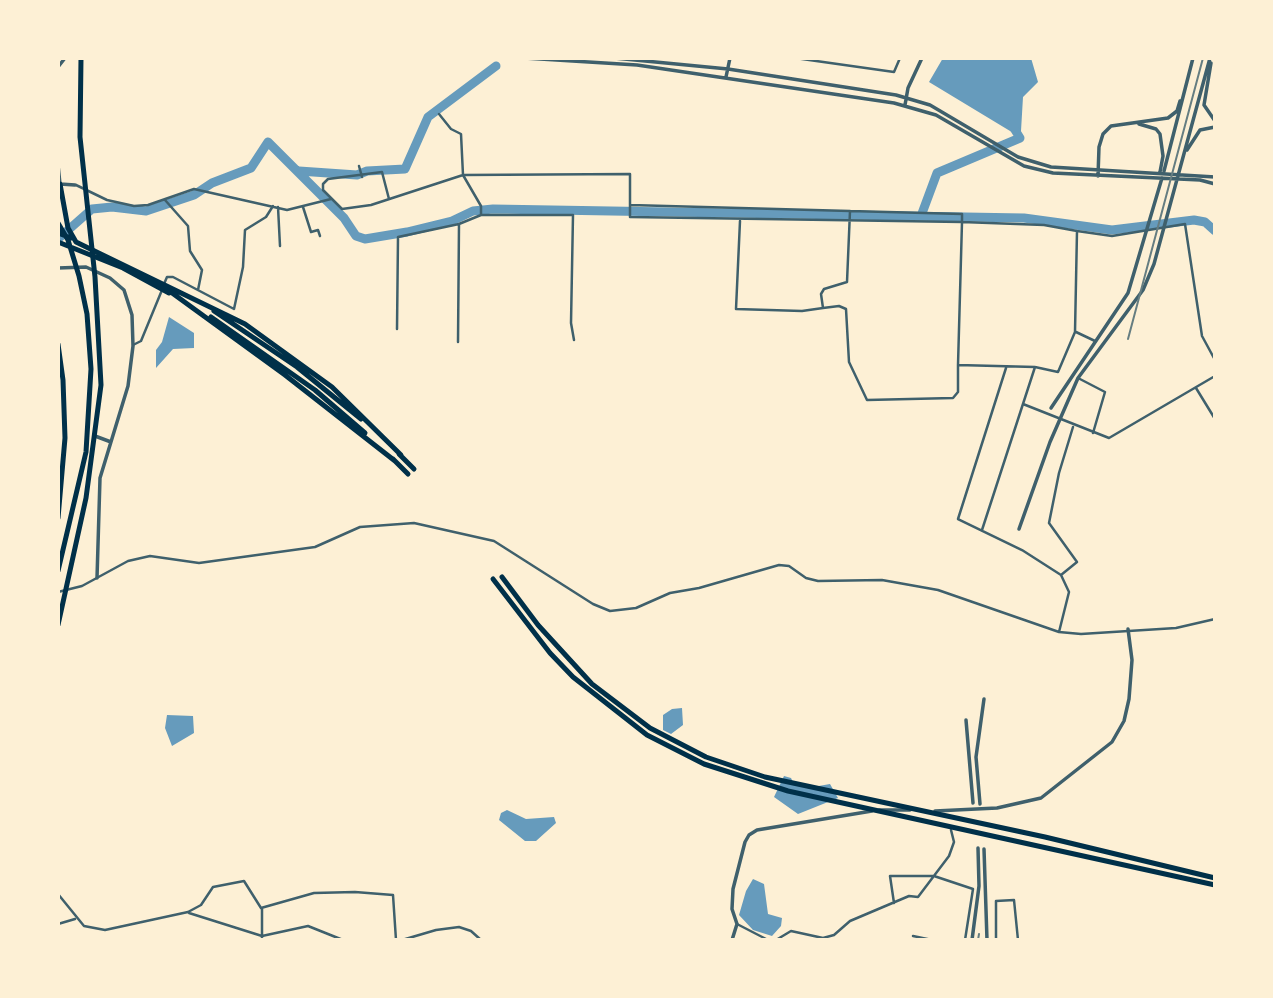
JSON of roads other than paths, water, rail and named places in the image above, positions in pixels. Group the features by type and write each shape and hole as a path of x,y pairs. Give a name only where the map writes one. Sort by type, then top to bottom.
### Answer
{"highway":[{"path":"58,625 96,436 100,385 95,277 78,98 81,58"},
{"path":"59,184 68,228 76,242 245,324 332,387 414,469"},
{"path":"59,184 65,228 74,244 180,297 395,461"},
{"path":"58,223 68,240 79,276 90,344 89,416 79,485 58,571"},
{"path":"58,233 162,281 233,323 320,384 401,455"},
{"path":"58,242 122,268 158,287 268,355 337,407 408,474"},
{"path":"58,344 65,438 58,518"},
{"path":"502,577 564,655 621,709 682,746 746,775 954,818 1181,873 1215,885"},
{"path":"493,579 550,653 617,714 679,752 746,775 909,816 1181,873 1215,877"}],"street":[{"path":"58,67 65,58"},
{"path":"524,58 637,65 905,105 936,115 1024,166 1053,173 1200,180 1215,184"},
{"path":"614,58 728,69 906,98 930,105 1018,157 1051,166 1202,174 1215,177"},
{"path":"726,77 730,58"},
{"path":"794,58 894,72 900,58"},
{"path":"837,64 838,58"},
{"path":"905,105 922,58"},
{"path":"1051,408 1128,293 1139,265 1194,58"},
{"path":"1211,58 1204,105 1215,121"},
{"path":"1019,529 1050,442 1078,378 1107,335 1143,290 1154,264 1211,58"},
{"path":"1098,176 1103,134 1111,126 1168,118 1177,111 1187,83"},
{"path":"439,114 451,130 461,134 463,175 481,206 481,214"},
{"path":"1136,123 1156,130 1163,142 1151,222"},
{"path":"1183,158 1200,130 1215,127"},
{"path":"58,165 59,184 75,185 107,200 134,206 166,200 194,189 287,210 331,200"},
{"path":"359,166 361,174"},
{"path":"389,199 382,172 328,179 323,184 323,190 342,209 389,199 463,175 630,174 630,214 849,222 962,221 1044,225 1112,236 1185,225 1202,336 1215,360"},
{"path":"166,200 188,226 190,251 201,264 198,290"},
{"path":"164,284 167,277 173,277 234,309 237,307 244,230 265,217 273,206"},
{"path":"278,207 280,246"},
{"path":"303,207 311,232 318,230 320,236"},
{"path":"630,207 962,215 958,392 953,398 867,400 849,362 846,309 839,306 802,312 736,309 740,219"},
{"path":"823,308 821,294 824,289 847,282 850,211"},
{"path":"397,329 398,237 459,224 481,214 573,215 571,323 574,340"},
{"path":"458,342 459,224"},
{"path":"958,365 1035,367 1058,372 1075,332 1077,230"},
{"path":"58,268 86,267 110,278 124,290 132,315 133,345 123,407 100,478 97,578"},
{"path":"133,345 141,341 162,290"},
{"path":"1075,332 1095,341"},
{"path":"1007,366 958,519 1061,575 1069,592 1059,632"},
{"path":"982,530 1035,367"},
{"path":"1023,404 1109,438 1215,376"},
{"path":"1078,378 1105,392 1093,433"},
{"path":"1196,388 1215,419"},
{"path":"1061,575 1077,562 1049,523 1059,473 1073,425"},
{"path":"96,436 111,442"},
{"path":"58,592 82,586 128,561 150,555 200,563 314,547 360,527 414,523 494,541 593,604 610,611 636,608 670,593 779,565 789,566 806,578 818,581 882,580 938,590 1059,632 1081,634 1176,628 1215,619"},
{"path":"732,940 737,923 732,909 733,889 745,842 757,830 881,809 948,811 997,808 1041,798 1112,741 1124,721 1132,660 1128,629"},
{"path":"980,804 976,757 984,699"},
{"path":"966,720 973,803"},
{"path":"776,940 791,931 823,937 834,935 850,921 909,896 918,897 949,856 954,842 951,830"},
{"path":"972,940 976,919 978,848"},
{"path":"984,849 988,940"},
{"path":"894,903 890,876 934,876 973,889 965,940"},
{"path":"58,894 75,919 93,930 104,930 188,912 201,905 213,887 244,881 261,908 262,938"},
{"path":"261,908 314,893 393,895 396,940"},
{"path":"996,940 996,901 1014,900 1017,940"},
{"path":"188,912 262,938 308,926 343,940"},
{"path":"58,924 75,919"},
{"path":"737,923 768,940"},
{"path":"402,940 436,930 459,927 471,931 481,940"},
{"path":"913,936 932,940"}],"water":[{"path":"943,58 1031,58 1038,82 1023,97 1021,131 1015,134 929,82"},
{"path":"169,317 194,333 194,348 173,349 156,368 156,350 162,342"},
{"path":"682,708 683,725 671,734 663,730 663,715 672,709"},
{"path":"167,715 193,716 194,733 172,746 165,728"},
{"path":"784,776 791,778 794,784 813,787 830,784 838,798 798,814 774,797"},
{"path":"507,810 526,819 554,817 556,823 536,841 525,841 499,820 501,813"},
{"path":"753,879 764,884 768,914 782,918 781,926 772,936 753,930 739,915 746,891"}],"waterway":[{"path":"299,171 357,175 367,171 405,169 428,117 496,66"},
{"path":"921,216 937,173 1020,138 1012,125"},
{"path":"58,239 92,209 112,207 146,211 194,195 212,183 251,168 268,142 344,218 356,236 365,239 407,232 452,221 473,211 493,209 1024,218 1112,230 1194,220 1205,222 1215,231"}],"railway":[{"path":"1128,339 1203,58"},
{"path":"978,940 979,934"}]}
